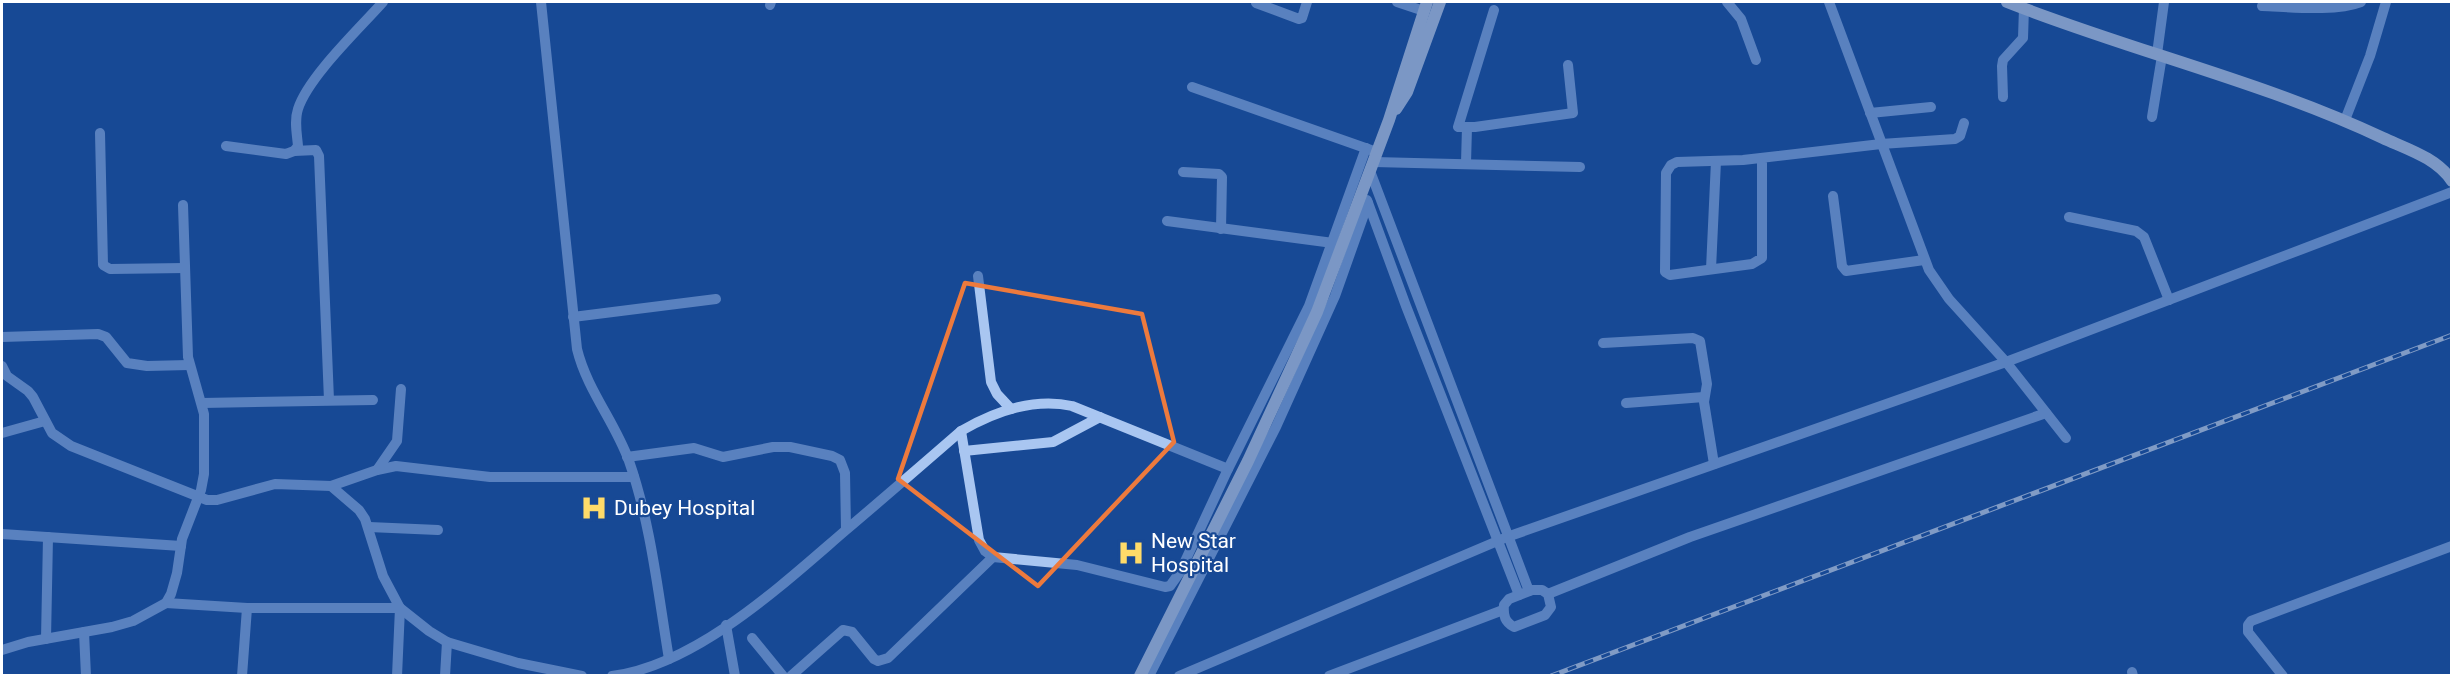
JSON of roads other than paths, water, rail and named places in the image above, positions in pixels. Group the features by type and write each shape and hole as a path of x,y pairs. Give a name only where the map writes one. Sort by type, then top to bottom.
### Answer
{"main road":[{"path":"1389,120 1407,92 1440,2"},
{"path":"2007,2 2280,95 2345,120 2437,165 2451,181"},
{"path":"1140,675 1248,461 1317,312 1364,190 1372,158 1389,120 1426,6"}],"street":[{"path":"294,152 298,146 296,118 298,108 309,87 383,2"},
{"path":"541,2 573,317 581,364 627,457 634,477 644,517 669,659"},
{"path":"1256,3 1299,19 1302,18 1307,2"},
{"path":"1397,2 1426,6"},
{"path":"1726,2 1741,19 1756,60"},
{"path":"1829,2 1924,260 1940,287 2007,362 2066,438"},
{"path":"2152,117 2164,2"},
{"path":"2262,6 2324,6 2361,2"},
{"path":"2345,120 2370,56 2386,2"},
{"path":"2003,97 2003,60 2023,38 2024,8"},
{"path":"1494,10 1458,127 1573,113 1568,65"},
{"path":"1192,87 1372,158 1580,167"},
{"path":"1870,113 1931,107"},
{"path":"1762,158 1762,258 1755,263 1670,275 1665,272 1666,173 1671,165 1677,162 1762,158 1881,144 1955,139 1960,136 1964,123"},
{"path":"1467,127 1467,163"},
{"path":"100,133 103,265 110,269 185,268"},
{"path":"226,146 286,154 316,150 320,156 329,400"},
{"path":"961,431 980,540 985,551 993,557 1077,565 1165,587 1170,586 1180,572 1309,306 1333,243 1372,158"},
{"path":"1372,158 1502,540"},
{"path":"1711,269 1716,161"},
{"path":"1183,172 1219,174 1222,177 1221,229"},
{"path":"1364,190 1524,593"},
{"path":"1179,675 1502,540 2007,362 2451,192"},
{"path":"1833,196 1842,266 1846,271 1924,260"},
{"path":"1149,675 1276,427 1339,285 1368,203"},
{"path":"166,603 175,585 181,546 204,474 205,425 202,403 189,365 183,205"},
{"path":"2069,217 2136,231 2144,237 2169,300"},
{"path":"1167,221 1333,243"},
{"path":"978,276 991,382 997,394 1011,409"},
{"path":"573,317 716,299"},
{"path":"2,337 98,334 106,337 127,363 141,366 189,365"},
{"path":"1603,342 1698,340 1706,375 1704,397 1714,464"},
{"path":"2,366 7,376 28,391 52,433 71,446 198,497 217,500 275,484 331,486 396,466 490,477 634,477"},
{"path":"377,470 397,441 401,389"},
{"path":"1626,403 1704,397"},
{"path":"202,403 373,400"},
{"path":"612,675 631,673 669,659 726,625 781,585 961,431 1011,409 1060,403 1228,469"},
{"path":"1548,594 1690,537 2046,413"},
{"path":"964,451 1053,442 1100,417"},
{"path":"2,433 45,422"},
{"path":"627,457 694,448 723,457 781,446 823,452 840,460 846,473 846,529"},
{"path":"331,486 359,510 369,527 383,576 400,608 429,631 447,642 518,663 582,675"},
{"path":"369,527 438,530"},
{"path":"2,534 181,546"},
{"path":"46,639 48,537"},
{"path":"2280,675 2248,632 2247,625 2251,621 2451,546"},
{"path":"791,675 843,630 852,632 874,659 878,661 888,658 993,557"},
{"path":"1542,590 1548,594 1551,608 1545,615 1514,627 1508,623 1503,610 1504,605 1509,599 1524,593 1542,590"},
{"path":"2,650 133,621 166,603 247,608 400,608"},
{"path":"242,675 247,608"},
{"path":"397,675 400,608"},
{"path":"1329,675 1503,610"},
{"path":"726,625 735,675"},
{"path":"84,632 86,675"},
{"path":"752,638 783,675"},
{"path":"445,675 447,642"}],"railway":[{"path":"1551,676 2452,335"}],"place":[{"name":"Dubey Hospital","path":"594,508"},
{"name":"New Star Hospital","path":"1131,553"}]}
